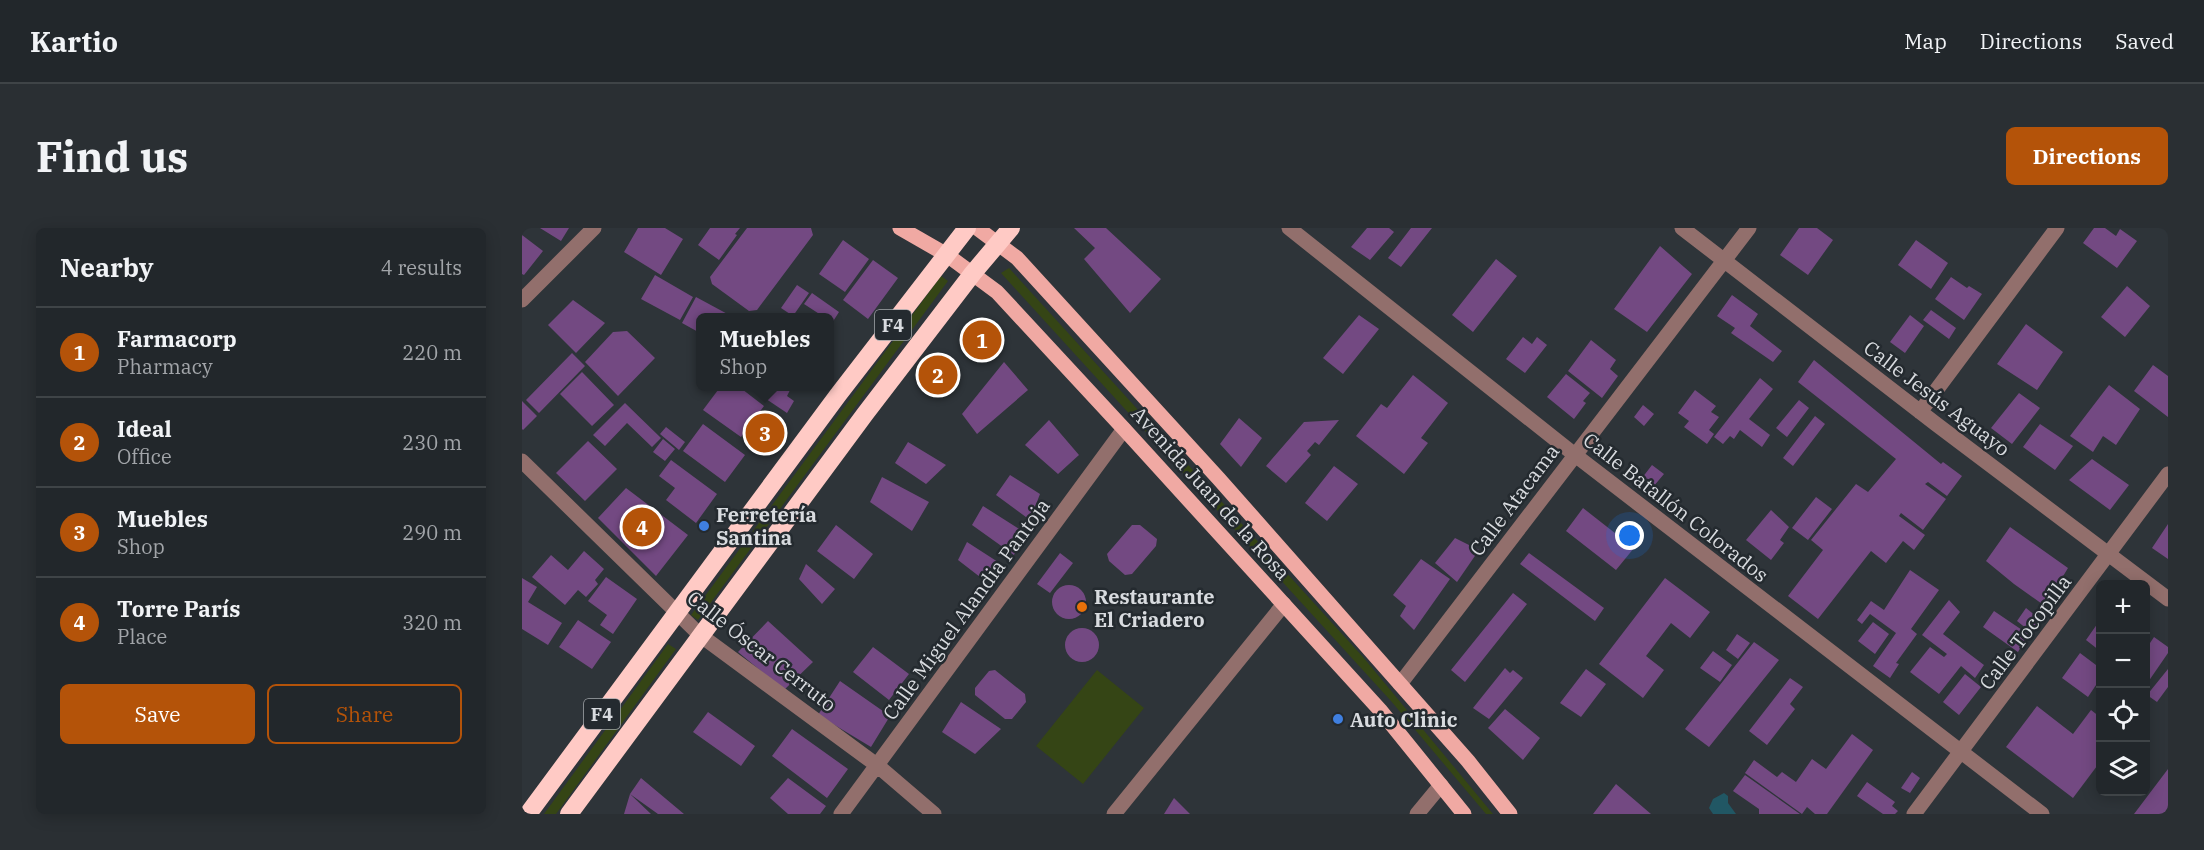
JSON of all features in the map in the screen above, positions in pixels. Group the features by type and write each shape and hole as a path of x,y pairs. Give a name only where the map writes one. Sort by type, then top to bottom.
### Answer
{"highway":[{"name":"F4","path":"528,814 838,395 967,228"},
{"name":"F4","path":"569,814 700,635 973,273 1011,228"}],"main road":[{"name":"Avenida Juan de la Rosa","path":"900,228 947,255 997,292 1380,710 1464,814"},
{"name":"Avenida Juan de la Rosa","path":"977,228 1017,258 1219,479 1468,761 1510,814"}],"street":[{"path":"522,300 594,228"},
{"name":"Calle Batallón Colorados","path":"1289,228 1575,455 2042,814"},
{"name":"Calle Jesús Aguayo","path":"1682,228 1920,412 2168,599"},
{"name":"Calle Atacama","path":"1400,684 1749,228"},
{"path":"1920,412 2057,228"},
{"name":"Calle Miguel Alandia Pantoja","path":"841,814 1124,429"},
{"name":"Calle Óscar Cerruto","path":"522,461 700,635 878,765 934,814"},
{"name":"Calle Tocopilla","path":"1914,814 2168,474"},
{"path":"1114,814 1284,604"},
{"path":"1417,814 1441,785"}],"green space":[{"path":"1009,268 1363,657 1493,814 1486,814 1391,701 1001,273"},
{"path":"941,276 948,281 698,620 691,615"},
{"path":"668,644 676,649 556,814 544,814"},
{"path":"1097,670 1144,708 1083,784 1036,746"}],"water":[{"path":"1724,793 1728,796 1728,803 1736,814 1713,814 1709,808 1713,799"}],"building":[{"path":"540,228 569,228 561,241"},
{"path":"638,228 665,228 683,239 661,275 624,252"},
{"path":"710,228 740,228 719,260 698,245"},
{"path":"747,228 811,228 813,235 757,310 749,311 712,284 710,277"},
{"path":"1074,228 1106,228 1161,279 1130,313 1084,259 1095,248"},
{"path":"1367,228 1389,228 1394,232 1370,260 1351,247"},
{"path":"1411,228 1432,228 1401,267 1388,258"},
{"path":"1799,228 1817,228 1833,240 1808,275 1780,255"},
{"path":"2094,228 2105,228 2116,236 2120,229 2137,241 2117,268 2083,243"},
{"path":"522,235 543,251 524,275 522,274"},
{"path":"843,240 869,259 845,292 819,274"},
{"path":"1916,240 1948,263 1931,289 1898,265"},
{"path":"1660,246 1692,274 1647,332 1614,309"},
{"path":"1496,259 1517,276 1473,332 1452,315"},
{"path":"873,260 898,278 868,319 843,300"},
{"path":"655,275 693,297 680,320 641,299"},
{"path":"1951,277 1967,288 1969,286 1982,294 1964,320 1935,299"},
{"path":"797,285 809,293 795,313 788,313 781,308"},
{"path":"2127,286 2150,306 2125,337 2101,317"},
{"path":"812,293 839,312 834,320 834,313 818,313 804,304"},
{"path":"1732,295 1758,314 1750,326 1782,351 1773,362 1731,333 1735,328 1717,316"},
{"path":"696,297 726,313 696,313 696,331 682,323"},
{"path":"573,300 605,323 576,353 548,325"},
{"path":"1931,310 1956,328 1949,339 1923,320"},
{"path":"1359,315 1379,329 1343,374 1323,358"},
{"path":"1910,315 1924,326 1905,353 1890,342"},
{"path":"2026,324 2063,352 2037,390 1997,364"},
{"path":"627,331 655,358 618,396 585,362 613,332"},
{"path":"1523,337 1532,344 1537,337 1547,345 1525,373 1506,359"},
{"path":"1591,340 1616,360 1610,369 1618,376 1602,398 1568,371"},
{"path":"572,353 585,366 539,413 526,400"},
{"path":"1814,360 1941,464 1943,462 1962,476 1947,496 1928,482 1925,484 1946,499 1923,530 1901,513 1899,516 1925,535 1914,550 1903,541 1886,563 1871,551 1818,619 1788,596 1823,550 1811,540 1856,484 1868,492 1896,459 1798,382"},
{"path":"1004,362 1028,390 977,434 962,414"},
{"path":"2153,365 2168,376 2168,417 2134,391"},
{"path":"582,372 614,405 592,426 560,394"},
{"path":"1566,374 1590,393 1583,401 1586,403 1574,419 1547,397"},
{"path":"1413,375 1448,403 1421,438 1428,443 1404,474 1356,436 1381,404 1387,408"},
{"path":"1760,378 1773,389 1749,419 1770,435 1762,447 1740,430 1734,439 1730,436 1723,444 1714,437"},
{"path":"2109,385 2140,409 2116,445 2103,436 2093,452 2070,436"},
{"path":"1695,390 1716,406 1711,412 1719,417 1709,430 1714,434 1707,444 1684,427 1689,421 1678,413"},
{"path":"717,391 744,391 764,406 741,437 703,410"},
{"path":"762,391 790,391 787,396 794,401 787,413 760,395"},
{"path":"2019,393 2040,408 2012,444 1991,428"},
{"path":"1799,400 1809,408 1787,437 1776,428"},
{"path":"522,401 537,416 523,430 522,429"},
{"path":"625,403 661,438 652,447 627,423 605,446 593,435"},
{"path":"1643,405 1654,414 1644,426 1634,417"},
{"path":"1815,416 1825,424 1793,466 1783,458"},
{"path":"1239,418 1262,438 1241,467 1220,444"},
{"path":"1049,420 1079,455 1058,474 1025,445"},
{"path":"1339,420 1319,445 1315,442 1307,451 1311,455 1286,483 1266,466 1304,422"},
{"path":"703,424 745,455 725,482 683,451"},
{"path":"2040,424 2073,446 2055,470 2023,447"},
{"path":"666,427 685,442 679,450 660,434"},
{"path":"663,439 675,449 665,461 653,452"},
{"path":"588,441 617,469 585,501 556,473"},
{"path":"908,442 946,465 926,484 895,463"},
{"path":"2092,459 2129,485 2110,510 2069,480"},
{"path":"671,460 717,494 696,523 666,500 675,488 659,476"},
{"path":"1652,465 1664,474 1653,487 1642,478"},
{"path":"1334,466 1358,484 1327,521 1305,503"},
{"path":"1010,475 1040,494 1030,520 996,495"},
{"path":"882,477 929,502 912,531 870,502"},
{"path":"626,488 688,535 656,576 598,518"},
{"path":"1816,497 1832,509 1808,540 1792,528"},
{"path":"983,506 1024,532 1014,555 972,525"},
{"path":"1583,508 1634,548 1616,570 1566,531"},
{"path":"1771,510 1789,527 1780,540 1784,543 1771,560 1746,540"},
{"path":"2168,524 2168,559 2152,548"},
{"path":"836,525 873,554 854,579 817,551"},
{"path":"1132,525 1140,525 1157,539 1156,546 1132,574 1125,575 1109,561 1107,554"},
{"path":"2010,527 2068,568 2045,606 1986,561"},
{"path":"1455,538 1479,550 1457,582 1435,563"},
{"path":"967,542 998,562 980,577 958,560"},
{"path":"584,551 604,569 595,580 598,584 586,597 578,590 565,605 532,577 551,555 568,570"},
{"path":"1060,553 1073,563 1050,593 1037,584"},
{"path":"1529,553 1604,608 1595,621 1520,564"},
{"path":"1421,559 1450,579 1414,630 1400,616 1406,606 1393,595"},
{"path":"806,564 835,589 822,604 799,579"},
{"path":"1910,570 1939,590 1911,629 1917,634 1896,663 1899,664 1890,678 1873,666 1896,633 1870,614 1862,624 1857,620 1871,601 1884,610"},
{"path":"606,577 637,599 613,634 600,625 607,615 588,601"},
{"path":"522,578 537,587 528,602 562,623 548,645 522,629"},
{"path":"1665,578 1710,612 1690,638 1671,623 1646,656 1664,670 1643,698 1599,664"},
{"path":"1069,585 1081,590 1086,602 1081,614 1069,619 1057,614 1052,602 1057,590"},
{"path":"1513,593 1527,604 1465,682 1451,670"},
{"path":"1949,600 1960,612 1943,634 1984,665 1975,678 1961,666 1939,694 1910,672 1930,647 1944,657 1947,654 1922,635"},
{"path":"2026,608 2041,620 2032,633 2017,621"},
{"path":"1994,611 2028,634 2018,652 1983,627"},
{"path":"578,620 611,642 592,669 559,647"},
{"path":"768,621 813,662 784,690 738,652"},
{"path":"1873,622 1889,634 1875,654 1858,641"},
{"path":"2096,626 2096,648 2086,640"},
{"path":"1082,628 1094,633 1099,645 1094,657 1082,662 1070,657 1065,645 1070,633"},
{"path":"1737,634 1750,643 1738,659 1726,650"},
{"path":"2154,637 2168,647 2168,653 2150,679 2150,643"},
{"path":"1754,642 1779,660 1709,747 1685,729"},
{"path":"873,647 909,674 889,700 853,672"},
{"path":"1713,651 1732,665 1720,682 1700,668"},
{"path":"2080,653 2096,665 2096,685 2088,697 2062,678"},
{"path":"1505,668 1510,673 1513,670 1523,678 1489,719 1473,708"},
{"path":"1586,669 1606,684 1581,717 1560,703"},
{"path":"2168,669 2168,687 2157,702 2150,697 2150,691"},
{"path":"995,670 1025,694 1026,702 1012,719 1005,719 975,695 975,688 989,671"},
{"path":"1965,674 1981,687 1959,715 1943,702"},
{"path":"1790,678 1803,687 1790,704 1795,709 1767,745 1749,731"},
{"path":"840,681 890,716 871,747 818,715"},
{"path":"961,702 1001,729 975,754 942,732"},
{"path":"2037,706 2073,734 2091,710 2096,714 2096,767 2073,798 2006,747"},
{"path":"1505,709 1540,738 1523,760 1488,728"},
{"path":"708,712 755,746 741,766 693,732"},
{"path":"792,729 848,769 827,798 772,756"},
{"path":"1852,734 1873,750 1827,814 1815,814 1807,807 1802,814 1745,773 1754,760 1777,777 1782,772 1796,782 1812,759 1826,769"},
{"path":"2168,769 2168,814 2134,814 2150,796"},
{"path":"1912,772 1920,778 1910,793 1901,788"},
{"path":"1745,775 1800,814 1759,814 1759,809 1733,791"},
{"path":"641,778 684,814 658,814 630,794"},
{"path":"788,778 826,806 820,814 788,814 770,798"},
{"path":"1867,782 1895,802 1892,806 1898,811 1895,814 1883,814 1857,796"},
{"path":"1616,784 1651,814 1593,814"},
{"path":"630,794 651,814 624,814"},
{"path":"1174,798 1190,814 1164,814"}],"place":[{"name":"Farmacorp","path":"982,340"},
{"name":"Ideal","path":"938,375"},
{"name":"Muebles","path":"765,433"},
{"name":"Ferretería Santina","path":"704,526"},
{"name":"Torre París","path":"642,527"},
{"name":"Restaurante El Criadero","path":"1082,607"},
{"name":"Auto Clinic","path":"1338,719"}]}
